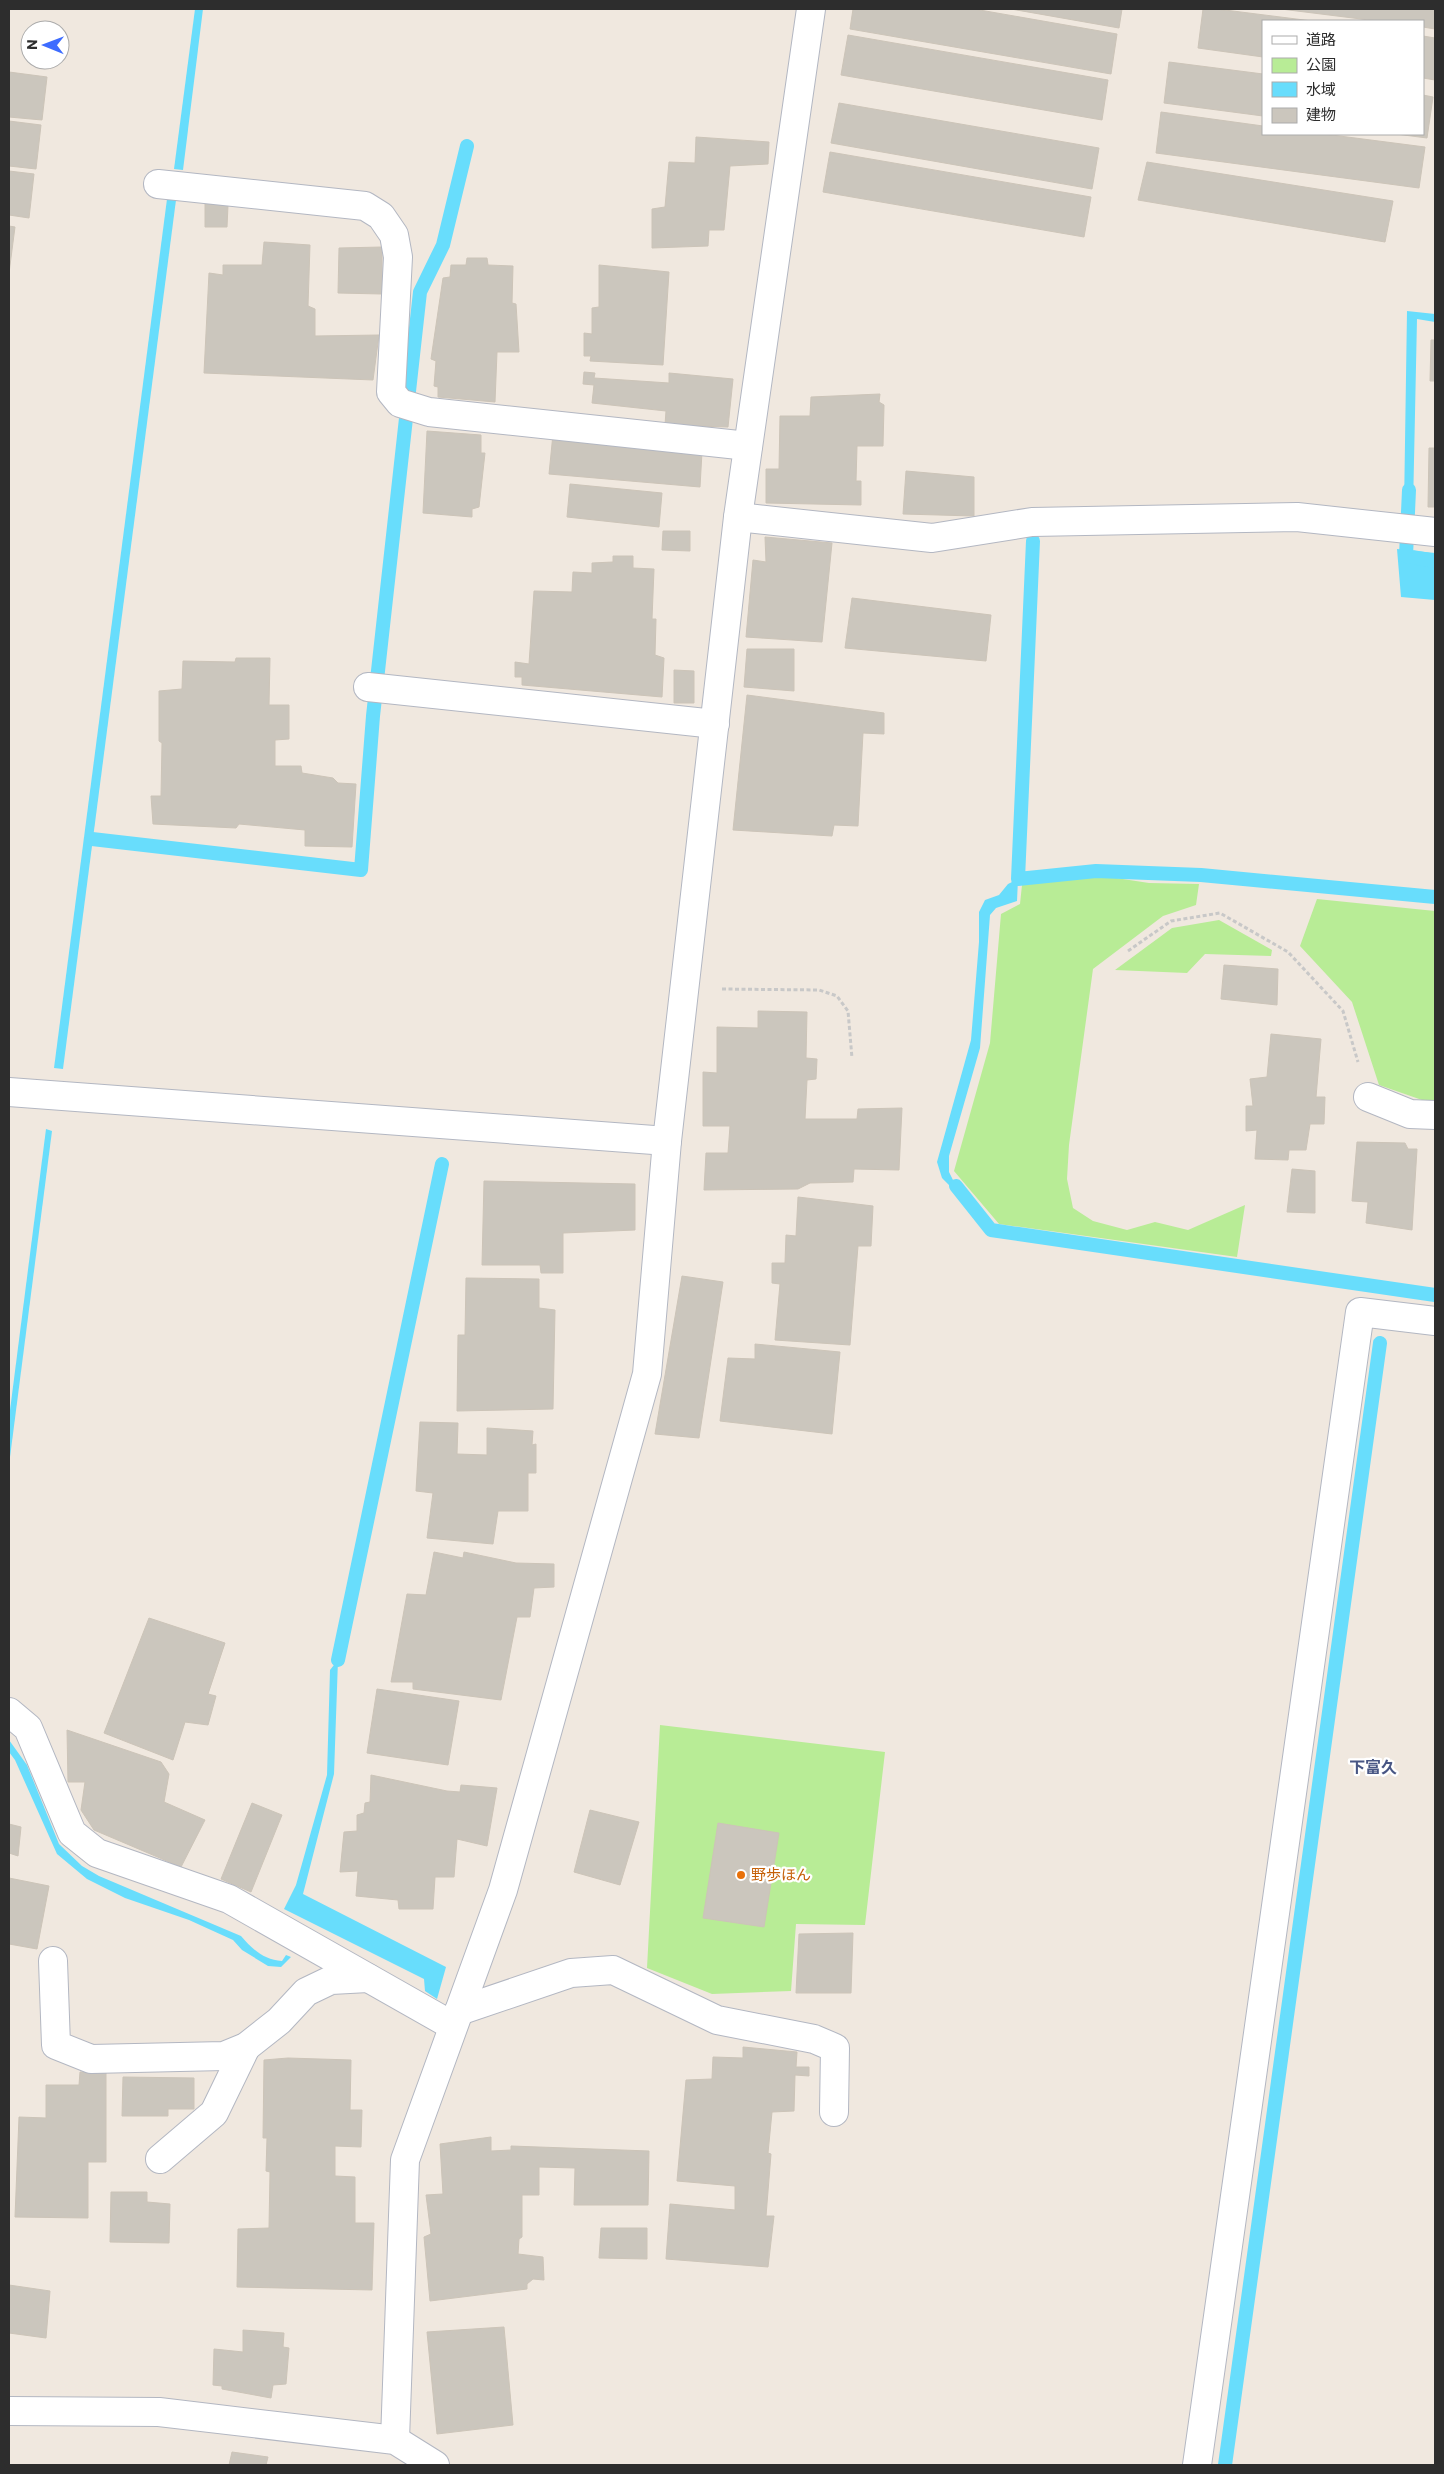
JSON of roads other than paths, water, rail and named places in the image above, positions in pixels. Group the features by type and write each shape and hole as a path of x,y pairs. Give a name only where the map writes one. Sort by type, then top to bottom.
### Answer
{"street":[{"path":"395,2440 405,2160 504,1890 647,1374 667,1141 738,517 811,9"},
{"path":"158,184 366,206 381,216 394,235 398,258 391,392 400,403 429,412 748,446"},
{"path":"738,517 932,538 1032,522 1298,517 1435,532"},
{"path":"368,687 715,724"},
{"path":"9,1092 667,1141"},
{"path":"1368,1097 1410,1114 1435,1115"},
{"path":"1197,2465 1360,1312 1435,1321"},
{"path":"9,1712 28,1728 72,1833 98,1853 230,1899 368,1978 456,2019 571,1973 613,1970 717,2020 814,2039 835,2048 834,2112"},
{"path":"53,1961 56,2045 91,2059 224,2056 246,2047 280,2021 306,1992 331,1980 368,1978"},
{"path":"160,2159 214,2113 246,2047"},
{"path":"9,2411 159,2412 395,2440 435,2465"}],"water":[{"path":"195,9 203,9 183,170 174,169"},
{"path":"167,199 176,200 63,1069 54,1068"},
{"path":"1407,311 1435,314 1435,322 1417,319 1413,508 1404,508"},
{"path":"1397,549 1435,553 1435,600 1401,597"},
{"path":"1018,879 1017,901 996,908 990,915 980,1048 949,1156 949,1172 956,1186 954,1190 942,1178 937,1162 971,1040 979,942 979,912 985,900 999,895 1008,884"},
{"path":"46,1129 52,1131 9,1465 9,1418"},
{"path":"338,1660 334,1774 303,1894 446,1967 437,1999 425,1991 424,1979 284,1909 296,1885 327,1775 330,1670"},
{"path":"9,1740 27,1765 59,1844 82,1866 99,1876 241,1936 264,1956 282,1961 286,1955 291,1957 281,1967 268,1966 242,1950 233,1940 189,1920 125,1898 87,1879 57,1854 15,1760 9,1752"}],"waterway":[{"path":"92,839 361,870 373,716 420,292 443,245 467,146"},
{"path":"1409,490 1406,556 1435,561"},
{"path":"1033,541 1018,879 1096,871 1201,875 1435,897"},
{"path":"338,1660 442,1164"},
{"path":"956,1186 991,1230 1435,1295"},
{"path":"1225,2465 1380,1343"}],"place":[{"name":"野歩ほん","path":"741,1875"}],"district":[{"name":"下富久","path":"1373,1767"}]}
